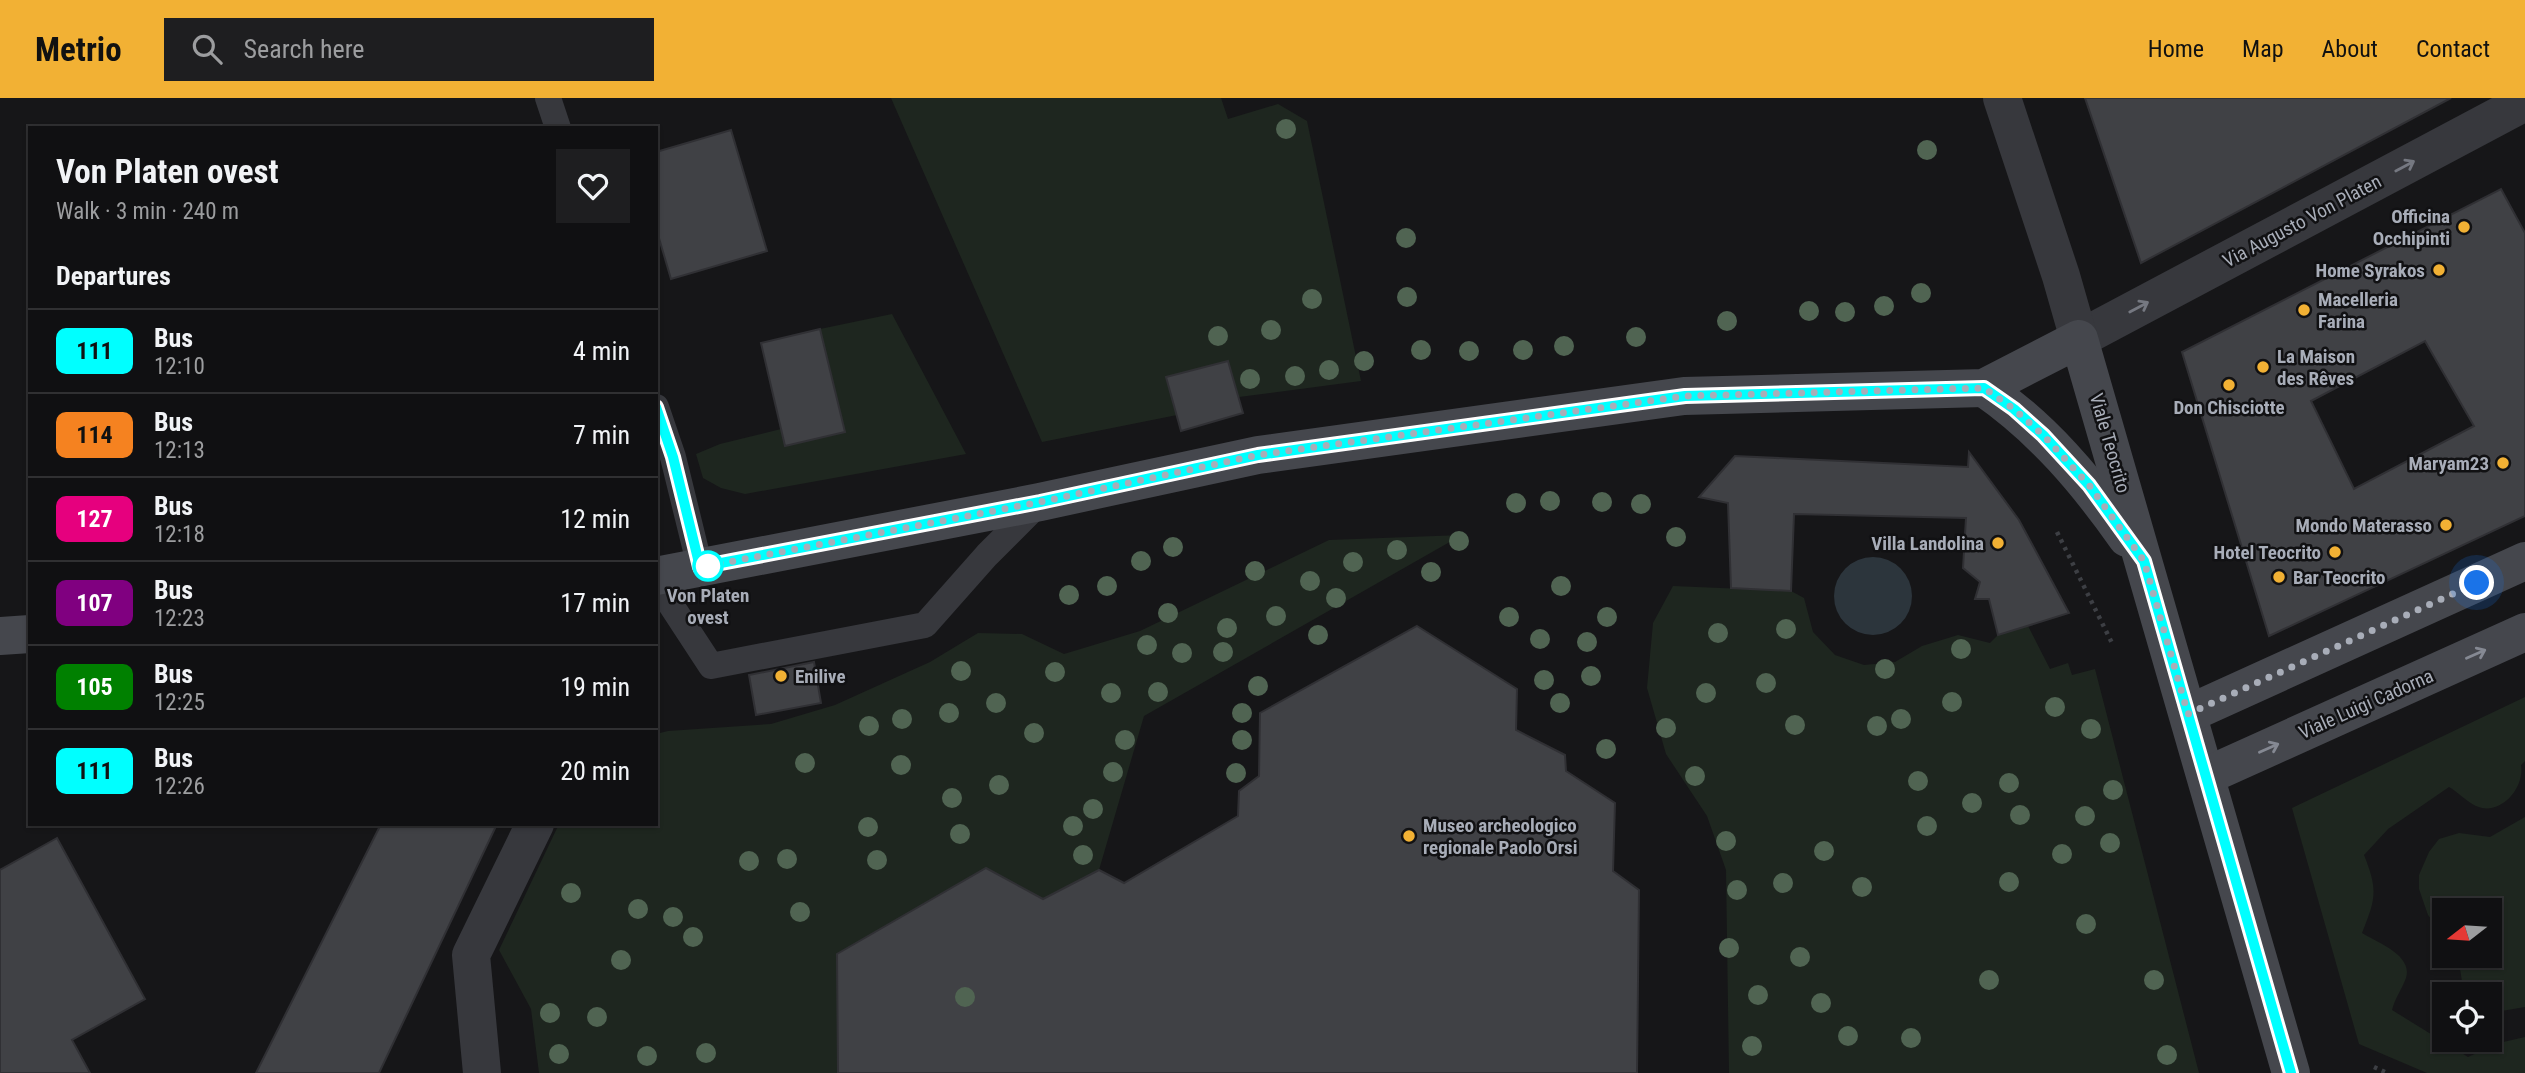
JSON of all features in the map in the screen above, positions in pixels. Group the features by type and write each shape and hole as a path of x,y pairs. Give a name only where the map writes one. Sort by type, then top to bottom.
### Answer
{"main road":[{"path":"658,576 1040,502 1258,455 1685,396 1984,388 2079,339"},
{"name":"Viale Teocrito","path":"2079,339 2291,1073"},
{"path":"1984,388 2014,409 2089,485 2144,561"},
{"path":"2188,714 2525,561"},
{"name":"Viale Luigi Cadorna","path":"2206,776 2525,632"},
{"path":"0,636 28,634"}],"street":[{"name":"Viale Teocrito","path":"2002,98 2062,276 2079,339"},
{"name":"Via Augusto Von Platen","path":"2079,339 2525,102"},
{"path":"482,1073 471,955 534,826"}],"lane":[{"path":"658,413 673,457 700,567"},
{"path":"658,585 711,666 925,625 987,555 1040,502"}],"path":[{"path":"2052,524 2115,649"},
{"path":"2374,1067 2386,1073"}],"shaded area":[{"path":"891,98 1221,98 1228,119 1278,104 1307,121 1361,381 1239,397 1228,361 1167,377 1177,415 1042,442"},
{"path":"892,314 966,454 745,494 721,488 703,478 696,454 720,444 781,429 786,446 844,432 820,329"},
{"path":"1462,535 1144,716 1099,870 1074,883 1075,916 986,868 837,954 838,1073 539,1073 531,1009 499,950 558,826 658,826 658,734 771,724 835,705 930,662 978,633 1022,634 1064,654 1140,631 1329,540"},
{"path":"1873,557 1888,560 1901,568 1909,581 1912,596 1909,611 1901,624 1888,632 1873,635 1858,632 1845,624 1837,611 1834,596 1837,581 1845,568 1858,560"},
{"path":"1673,586 1791,591 1804,598 1813,632 1835,655 1864,665 1895,662 1922,646 1958,635 1990,643 1998,635 2028,626 2050,669 2068,663 2072,675 2095,669 2199,1073 1729,1073 1726,870 1707,816 1666,754 1647,688 1653,623"},
{"path":"2525,697 2525,761 2521,765 2515,791 2501,804 2485,808 2476,806 2449,787 2388,829 2364,855 2372,877 2374,894 2362,933 2393,951 2404,963 2406,978 2392,1010 2432,1035 2432,1052 2460,1052 2468,1057 2479,1052 2502,1052 2502,1042 2525,1037 2525,1073 2427,1073 2359,1044 2292,808"},
{"path":"2525,817 2525,1007 2502,1011 2502,982 2462,982 2460,968 2502,968 2502,898 2432,898 2432,920 2419,889 2419,875 2429,852 2439,839 2459,833 2490,837"}],"building":[{"path":"2085,98 2451,98 2141,263"},
{"path":"731,130 767,251 671,279 658,235 658,151"},
{"path":"2501,189 2525,233 2525,516 2269,636 2182,352","holes":["2425,341 2474,426 2354,489 2311,401"]},
{"path":"820,329 845,432 785,446 761,343"},
{"path":"1228,361 1243,413 1181,431 1166,377"},
{"name":"Villa Landolina","path":"1969,452 2019,520 2069,613 1998,635 1989,599 1975,599 1980,582 1963,568 1966,518 1794,514 1791,591 1731,588 1728,503 1699,497 1735,456 1968,467"},
{"name":"Museo archeologico regionale Paolo Orsi","path":"1417,626 1517,689 1516,730 1565,755 1566,771 1615,803 1613,871 1639,890 1637,1073 838,1073 837,954 986,868 1043,899 1099,870 1124,883 1238,816 1239,791 1259,776 1260,713"},
{"path":"814,662 821,703 756,715 749,675"},
{"path":"380,826 496,826 379,1073 256,1073"},
{"path":"57,838 145,999 72,1040 90,1073 0,1073 0,870"}],"bus line":[{"name":"111","path":"658,413 673,457 700,567 1040,502 1258,455 1685,396 1984,388 2014,409 2043,435 2089,485 2144,561 2291,1073"}],"place":[{"name":"Officina Occhipinti","path":"2464,227"},
{"name":"Home Syrakos","path":"2439,270"},
{"name":"Macelleria Farina","path":"2304,310"},
{"name":"La Maison des Rêves","path":"2263,367"},
{"name":"Don Chisciotte","path":"2229,385"},
{"name":"Maryam23","path":"2503,463"},
{"name":"Mondo Materasso","path":"2446,525"},
{"name":"Villa Landolina","path":"1998,543"},
{"name":"Hotel Teocrito","path":"2335,552"},
{"name":"Von Platen ovest","path":"708,566"},
{"name":"Bar Teocrito","path":"2279,577"},
{"name":"Enilive","path":"781,676"},
{"name":"Museo archeologico regionale Paolo Orsi","path":"1409,836"}],"route":[{"path":"708,566 1040,502 1258,455 1685,396 1984,388 2014,409 2043,435 2089,485 2144,561 2188,714 2477,583"}]}
